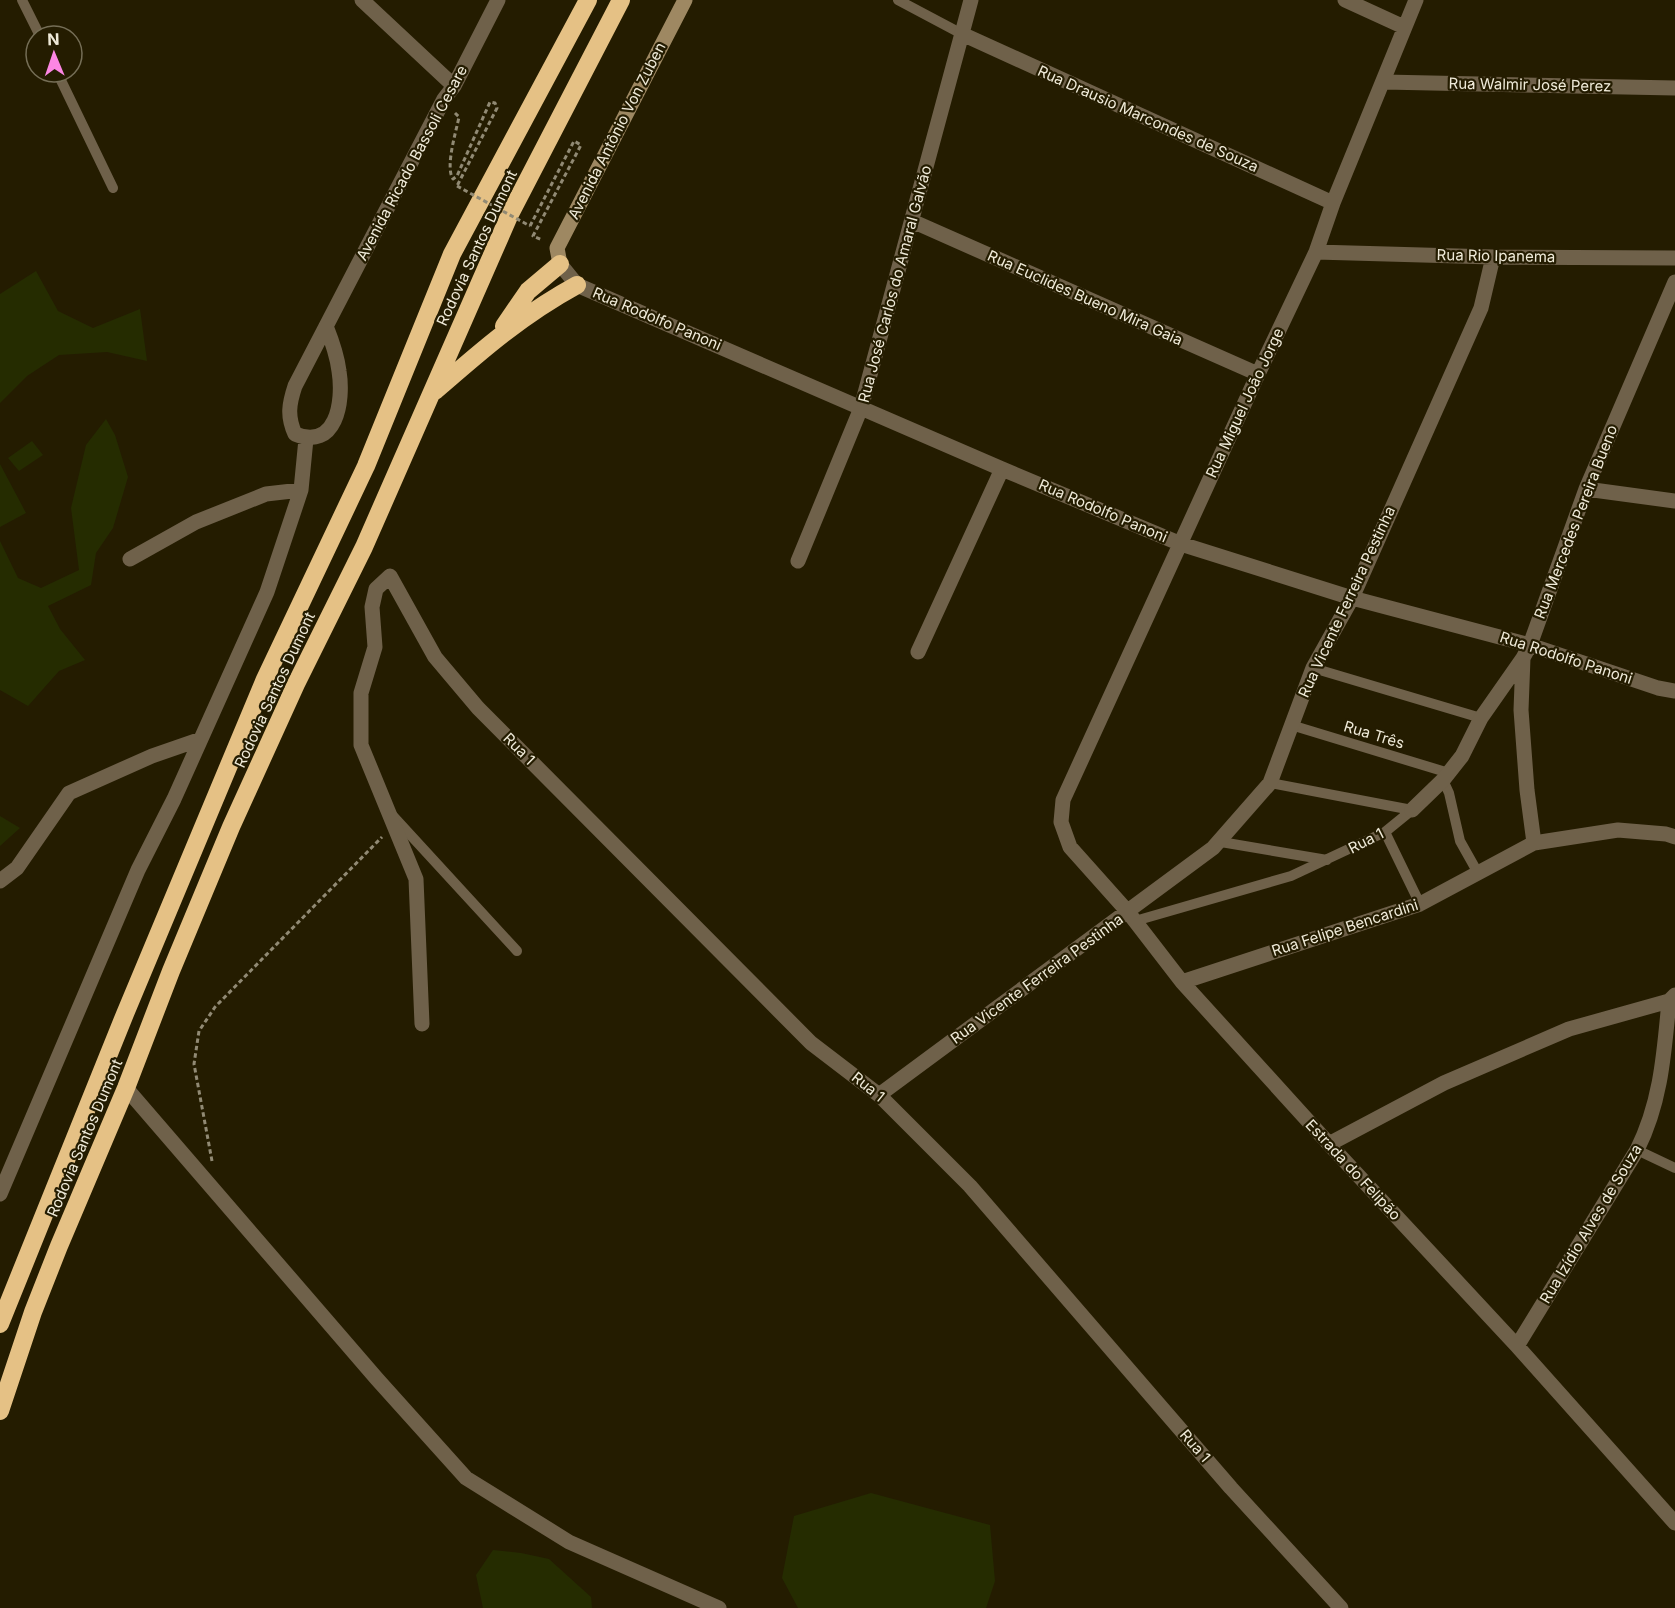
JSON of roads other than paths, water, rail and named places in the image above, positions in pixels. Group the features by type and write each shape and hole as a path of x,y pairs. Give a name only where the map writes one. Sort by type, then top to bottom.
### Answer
{"highway":[{"name":"Rodovia Santos Dumont","path":"0,1324 125,1014 265,679 366,466 452,254 588,0"},
{"name":"Rodovia Santos Dumont","path":"0,1411 42,1290 231,827 296,684 364,547 510,214 621,0"},
{"path":"496,337 528,291 559,256"},
{"path":"429,396 496,337 547,301 577,285"}],"street":[{"path":"362,0 454,86"},
{"name":"Avenida Ricado Bassoli Cesare","path":"306,439 295,434 290,423 289,404 295,386 498,0"},
{"name":"Avenida Antônio Von Zuben","path":"559,256 685,0"},
{"name":"Rua José Carlos do Amaral Galvão","path":"798,561 861,408 972,0"},
{"path":"1346,0 1404,27"},
{"name":"Rua Miguel João Jorge","path":"1063,800 1316,252 1416,0"},
{"name":"Rua Drausio Marcondes de Souza","path":"962,34 1334,203"},
{"name":"Rua Walmir José Perez","path":"1384,82 1675,88"},
{"name":"Rua Euclides Bueno Mira Gaia","path":"912,221 1258,374"},
{"name":"Rua Rio Ipanema","path":"1316,252 1493,257 1675,258"},
{"name":"Rua Rodolfo Panoni","path":"559,256 577,285 1181,544 1526,651 1675,691"},
{"name":"Rua Vicente Ferreira Pestinha","path":"879,1095 1132,916 1221,842 1270,783 1313,668 1352,598 1481,308 1493,257"},
{"name":"Rua Mercedes Pereira Bueno","path":"1534,843 1527,790 1521,710 1526,651 1586,489 1675,282"},
{"path":"0,1194 138,870 174,799 267,592 301,490 306,439 316,438 328,431 340,401 339,374 334,348 326,326"},
{"path":"918,652 1002,469"},
{"path":"1586,489 1675,501"},
{"path":"130,559 196,522 266,494 301,490"},
{"name":"Rua 1","path":"387,809 361,745 361,693 375,647 372,608 376,589 390,576 435,657 478,708 812,1043 879,1095 970,1186 1231,1488 1341,1608"},
{"name":"Rua 1","path":"1412,810 1446,777 1462,756 1481,718 1526,651"},
{"path":"0,881 17,868 69,793 152,756 201,739"},
{"name":"Estrada do Felipão","path":"1063,800 1061,822 1070,847 1132,916 1182,982 1517,1346 1675,1523"},
{"path":"387,809 416,879 422,1024"},
{"name":"Rua Felipe Bencardini","path":"1182,982 1420,904 1534,843 1618,830 1666,834 1675,837"},
{"name":"Rua Izídio Alves de Souza","path":"1329,1144 1444,1083 1569,1029 1672,998 1663,1071 1647,1129 1637,1150 1517,1346"},
{"path":"126,1088 377,1379 466,1478 569,1542 719,1608"}],"lane":[{"path":"22,0 34,24"},
{"path":"898,0 962,34"},
{"path":"63,84 113,188"},
{"path":"1313,668 1481,718"},
{"name":"Rua Três","path":"1291,725 1446,777"},
{"path":"1446,777 1460,841 1478,873"},
{"path":"1270,783 1412,810"},
{"path":"387,809 517,951"},
{"name":"Rua 1","path":"1132,916 1291,876 1385,832 1412,810"},
{"path":"1385,832 1420,904"},
{"path":"1221,842 1327,860"},
{"path":"1637,1150 1675,1168"}]}
